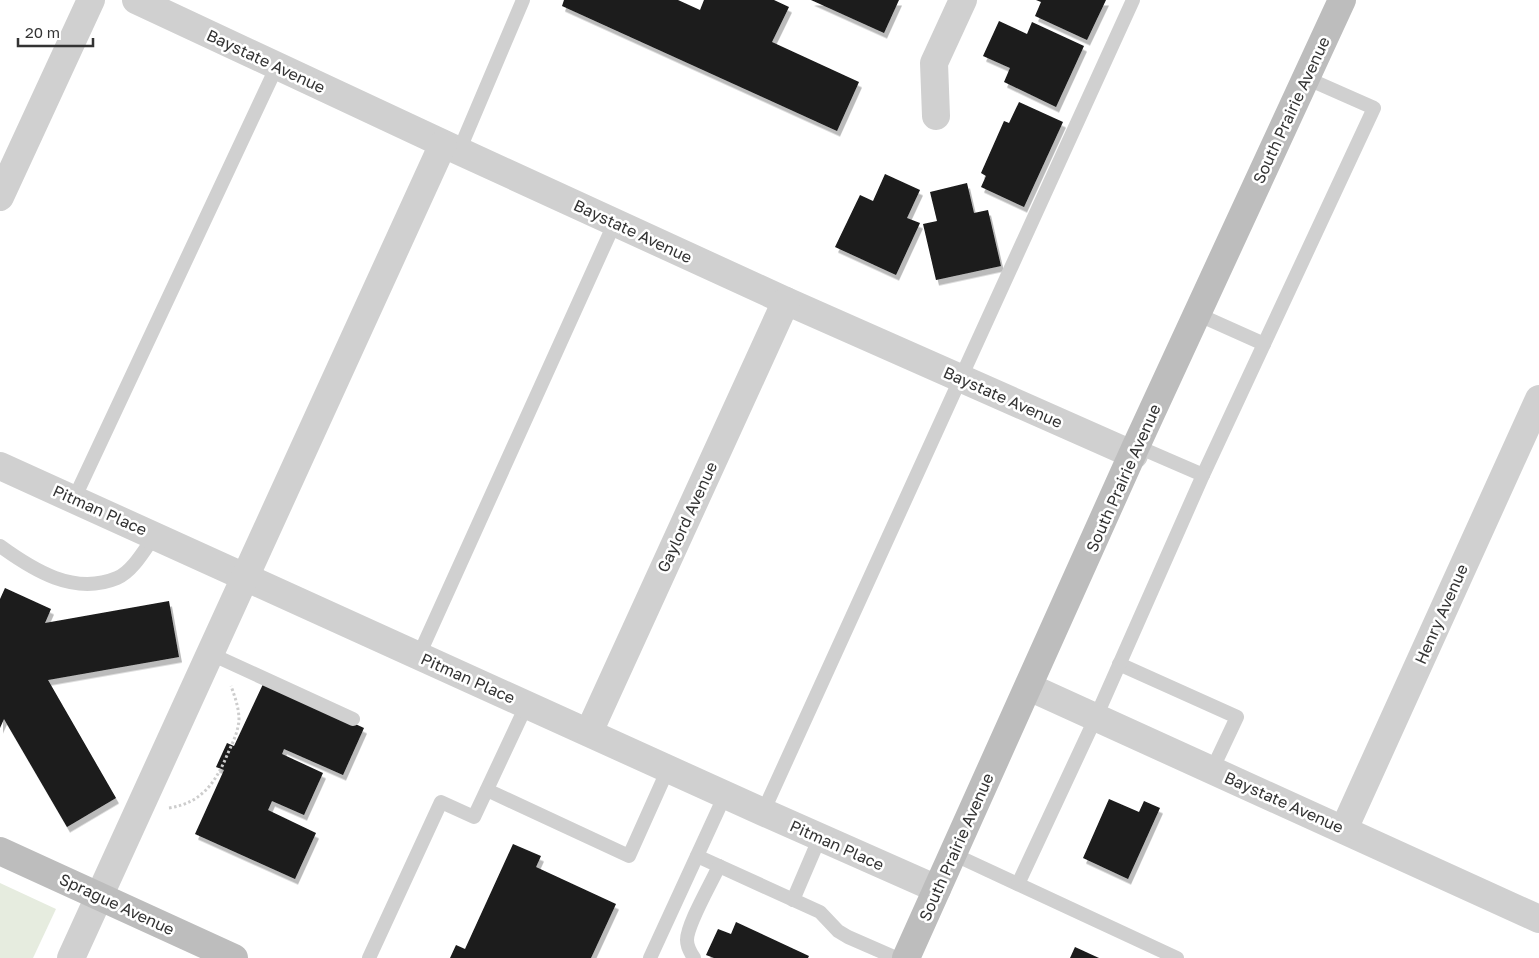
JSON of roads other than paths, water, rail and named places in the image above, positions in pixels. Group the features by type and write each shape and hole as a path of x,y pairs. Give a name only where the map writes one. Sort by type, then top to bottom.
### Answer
{"main road":[{"name":"South Prairie Avenue","path":"906,958 1135,450 1342,0"},
{"name":"Sprague Avenue","path":"0,851 234,958"}],"street":[{"path":"0,197 91,0"},
{"name":"Baystate Avenue","path":"136,0 786,301 961,378 1135,450"},
{"path":"936,116 934,63 963,0"},
{"path":"71,958 247,577 451,147"},
{"name":"Gaylord Avenue","path":"589,732 786,301"},
{"name":"Henry Avenue","path":"1344,829 1539,399"},
{"name":"Pitman Place","path":"0,466 725,795 937,889"},
{"name":"Baystate Avenue","path":"1029,687 1539,919"}],"lane":[{"path":"451,147 523,0"},
{"path":"763,812 1133,0"},
{"path":"74,499 278,66"},
{"path":"1018,884 1096,717 1264,344 1374,108 1306,78"},
{"path":"419,655 615,222"},
{"path":"1197,314 1264,344"},
{"path":"1135,450 1204,475"},
{"path":"0,546 34,569 54,578 75,583 92,584 118,577 132,566 155,535"},
{"path":"211,654 353,719"},
{"path":"1119,664 1237,717 1212,770"},
{"path":"369,958 441,802 474,817 527,704"},
{"path":"487,790 629,856 668,769"},
{"path":"650,958 725,795"},
{"path":"793,900 820,837"},
{"path":"953,854 1177,958"},
{"path":"697,856 820,912 838,931 896,958"},
{"path":"694,958 688,949 687,938 691,924 720,866"}]}
